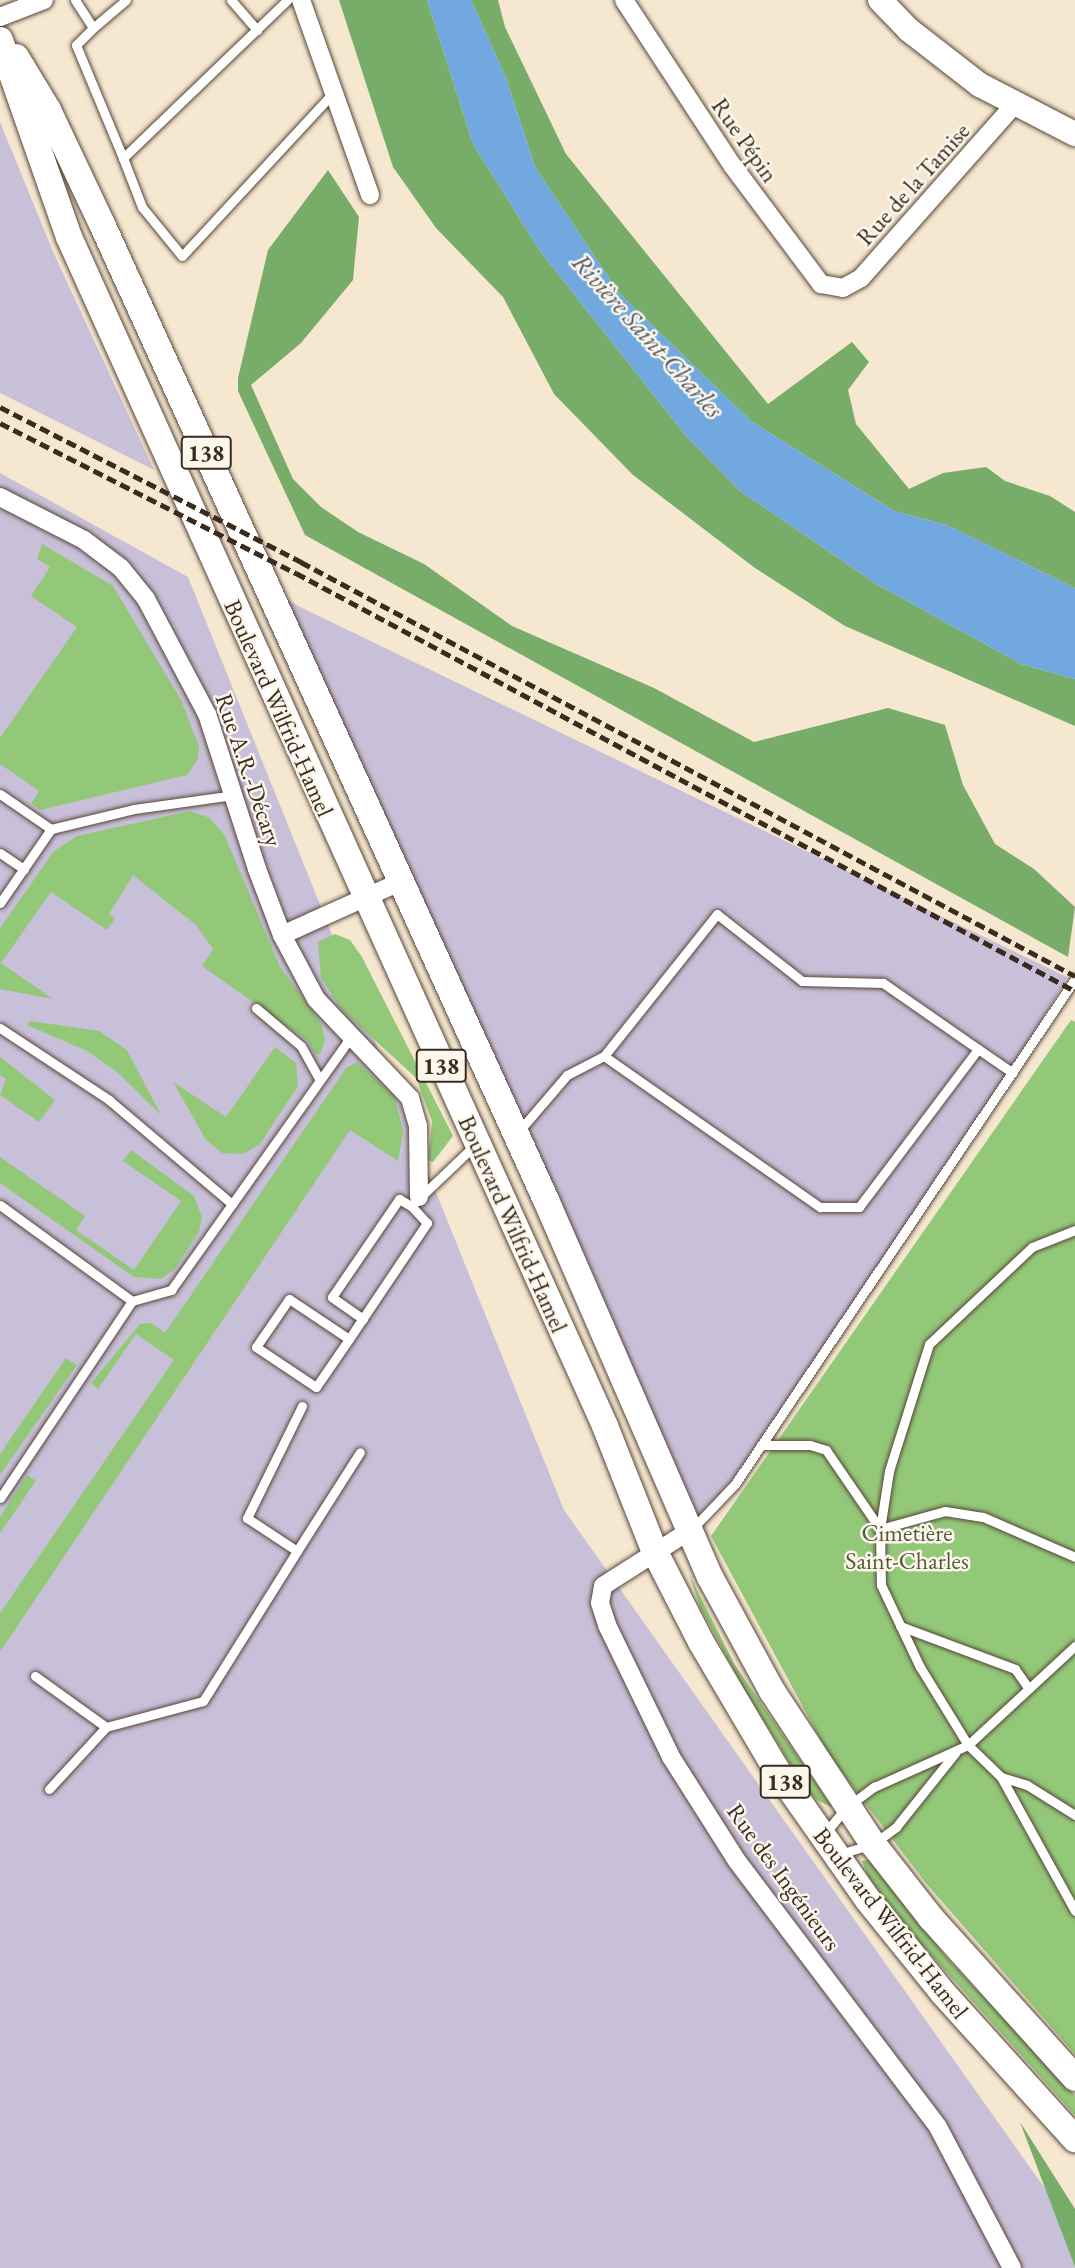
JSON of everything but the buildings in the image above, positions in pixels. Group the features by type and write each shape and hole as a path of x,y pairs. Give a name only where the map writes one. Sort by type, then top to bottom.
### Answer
{"main road":[{"path":"880,0 935,52 1013,106 1075,134"},
{"name":"Boulevard Wilfrid-Hamel","path":"0,30 48,110 92,201 515,1135 689,1531 772,1691 847,1807 930,1918 1075,2078"},
{"name":"Boulevard Wilfrid-Hamel","path":"0,40 69,237 605,1426 655,1552 738,1706 829,1846 943,1993 1075,2139"}],"street":[{"path":"0,17 44,0"},
{"path":"301,0 370,195"},
{"name":"Rue Pépin","path":"624,0 665,69 787,240 821,284 843,288"},
{"name":"Rue de la Tamise","path":"843,288 861,278 1013,106"},
{"name":"Rue A.R.-Décary","path":"0,497 84,540 121,568 146,599 207,714 282,934 316,999 411,1098 418,1126 415,1202"},
{"path":"282,934 400,882"},
{"name":"Rue des Ingénieurs","path":"689,1531 603,1586 600,1603 671,1757 737,1861 938,2127 1012,2268"}],"lane":[{"path":"75,0 93,28"},
{"path":"126,0 76,45 142,206 182,256 334,92"},
{"path":"231,0 257,30"},
{"path":"123,158 288,0"},
{"path":"0,794 51,829"},
{"path":"0,904 51,829 134,809 233,795"},
{"path":"0,853 24,869"},
{"path":"515,1135 567,1075 604,1056 717,914 802,981 883,983 1013,1073"},
{"path":"689,1531 718,1506 761,1445 1075,979"},
{"path":"256,1009 301,1046 320,1080"},
{"path":"0,1028 109,1100 232,1204"},
{"path":"0,1499 132,1301 171,1290 351,1038"},
{"path":"604,1056 820,1207 859,1207 978,1049"},
{"path":"415,1202 477,1142"},
{"path":"349,1339 289,1299 256,1347 314,1390 363,1319 427,1223 415,1202 399,1199 332,1297 363,1319"},
{"path":"0,1205 132,1301"},
{"path":"1075,1230 1032,1247 929,1344 889,1471 880,1529 881,1585 900,1626 968,1745 1001,1777 1075,1911"},
{"path":"296,1551 247,1518 302,1406"},
{"path":"761,1445 810,1445 826,1450 880,1529"},
{"path":"50,1789 106,1727 203,1701 360,1452"},
{"path":"880,1529 945,1511 983,1517 1075,1557"},
{"path":"900,1626 1015,1669 1028,1689"},
{"path":"956,1752 897,1827 873,1844 829,1846 847,1807 874,1787 968,1745 1075,1646"},
{"path":"34,1676 106,1727"},
{"path":"1001,1777 1027,1785 1075,1815"}],"shaded area":[{"path":"0,122 54,254 154,470 0,393"},
{"path":"0,473 188,577 564,1510 1075,2231 1075,2268 0,2268"},
{"path":"265,586 298,606 1067,977 996,1100 735,1484 689,1531"}],"green space":[{"path":"339,0 427,0 473,144 540,251 686,436 740,491 878,585 1021,664 1075,679 1075,726 845,626 755,568 633,475 554,394 503,297 436,228 393,167"},
{"path":"471,0 498,0 505,27 566,154 768,404 852,342 869,362 848,390 856,424 909,489 943,473 986,467 1005,481 1050,496 1075,512 1075,588 947,525 894,511 751,421 619,293 535,167 506,78"},
{"path":"328,170 359,217 353,280 301,343 251,385 293,479 321,507 358,532 424,564 512,626 654,688 754,742 888,708 945,725 963,785 995,844 1034,869 1075,907 1068,957 305,535 238,391 238,378 268,250"},
{"path":"42,544 113,586 181,700 199,746 198,759 187,775 40,810 31,803 39,791 0,764 0,738 77,627 31,596 50,567 37,559"},
{"path":"190,811 210,818 225,836 280,967 321,1023 325,1040 320,1054 315,1054 307,1040 202,966 213,949 196,925 133,875 109,914 115,918 107,930 51,892 1,963 53,999 0,989 0,928 54,851 77,836"},
{"path":"335,934 350,940 362,957 453,1136 433,1162 428,1160 432,1121 416,1078 341,1009 321,978 318,942"},
{"name":"Cimetière Saint-Charles","path":"1071,1020 1075,1022 1075,2054 925,1882 830,1757 711,1536"},
{"path":"30,1021 99,1031 127,1050 161,1115 117,1072 87,1051 27,1025"},
{"path":"275,1047 296,1063 298,1086 260,1144 243,1154 222,1153 206,1140 173,1082 226,1117"},
{"path":"0,1057 55,1100 39,1122 0,1095 6,1079 0,1075"},
{"path":"357,1062 395,1097 403,1132 398,1161 350,1130 0,1652 0,1613 174,1360 136,1334 98,1389 91,1383 140,1324 151,1323 165,1333 346,1068"},
{"path":"131,1150 194,1196 202,1217 199,1232 175,1269 161,1279 134,1277 0,1183 0,1157 85,1216 76,1230 134,1270 181,1201 123,1161"},
{"path":"66,1358 77,1365 0,1475 0,1454"},
{"path":"27,1475 36,1481 0,1533 0,1517"},
{"path":"689,1574 735,1665 833,1808 817,1800 804,1786 742,1685 700,1607"},
{"path":"871,1859 946,1957 1075,2095 1075,2115 907,1928 869,1878 862,1861"},
{"path":"1020,2122 1075,2209 1075,2267"}],"water":[{"name":"Rivière Saint-Charles","path":"427,0 471,0 506,78 535,167 619,293 751,421 894,511 947,525 1075,588 1075,679 1021,664 878,585 740,491 686,436 540,251 473,144"}],"railway":[{"path":"0,407 301,562 1075,976"},
{"path":"0,423 296,573 1075,991"}]}
